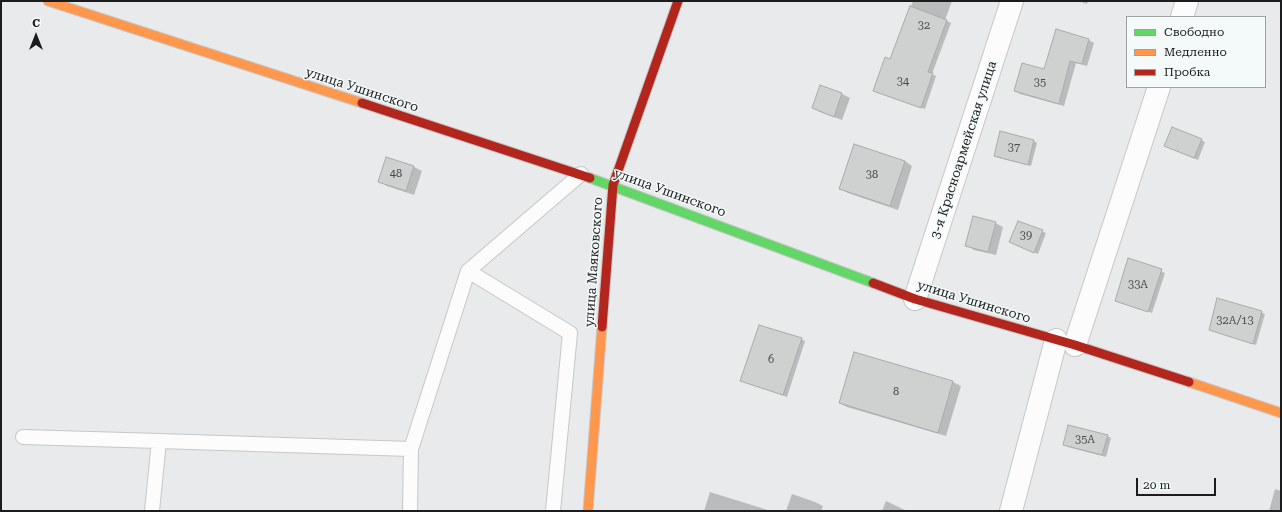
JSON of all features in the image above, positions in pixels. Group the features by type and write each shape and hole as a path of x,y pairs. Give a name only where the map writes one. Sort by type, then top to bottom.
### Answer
{"street":[{"name":"улица Ушинского","path":"48,1 581,174 915,299 1066,342 1281,413"},
{"name":"улица Маяковского","path":"588,511 613,186 678,1"},
{"name":"3-я Красноармейская улица","path":"915,299 1012,1"},
{"path":"1182,16 1187,1"},
{"path":"1012,511 1066,342 1159,88"}],"lane":[{"path":"410,511 411,449 468,271 581,174"},
{"path":"468,271 570,333 553,511"},
{"path":"23,437 411,449"},
{"path":"152,511 159,441"}],"building":[{"path":"910,6 947,20 928,72 933,73 921,108 873,91 885,57 890,59"},
{"path":"1056,29 1089,39 1082,64 1070,61 1059,104 1014,91 1022,63 1044,69"},
{"path":"820,85 842,93 834,117 812,108"},
{"path":"1172,127 1202,139 1194,158 1164,146"},
{"path":"1000,131 1034,140 1028,165 994,156"},
{"path":"854,144 905,161 890,206 839,189"},
{"path":"386,157 414,166 406,191 378,182"},
{"path":"973,216 996,222 988,252 965,246"},
{"path":"1018,221 1043,230 1034,253 1009,242"},
{"path":"1128,258 1162,269 1148,312 1115,301"},
{"path":"1217,298 1262,311 1253,344 1209,330"},
{"path":"759,325 802,338 783,395 740,381"},
{"path":"854,352 953,381 938,433 839,403"},
{"path":"1068,425 1108,435 1102,455 1063,445"}],"traffic: fast":[{"path":"590,178 873,283"}],"traffic: slow":[{"path":"48,1 362,103"},
{"path":"588,511 602,327"},
{"path":"1189,382 1281,413"}],"traffic: jam":[{"path":"602,327 613,185 678,1"},
{"path":"362,103 590,178"},
{"path":"873,283 915,299 1075,345 1189,382"}]}
